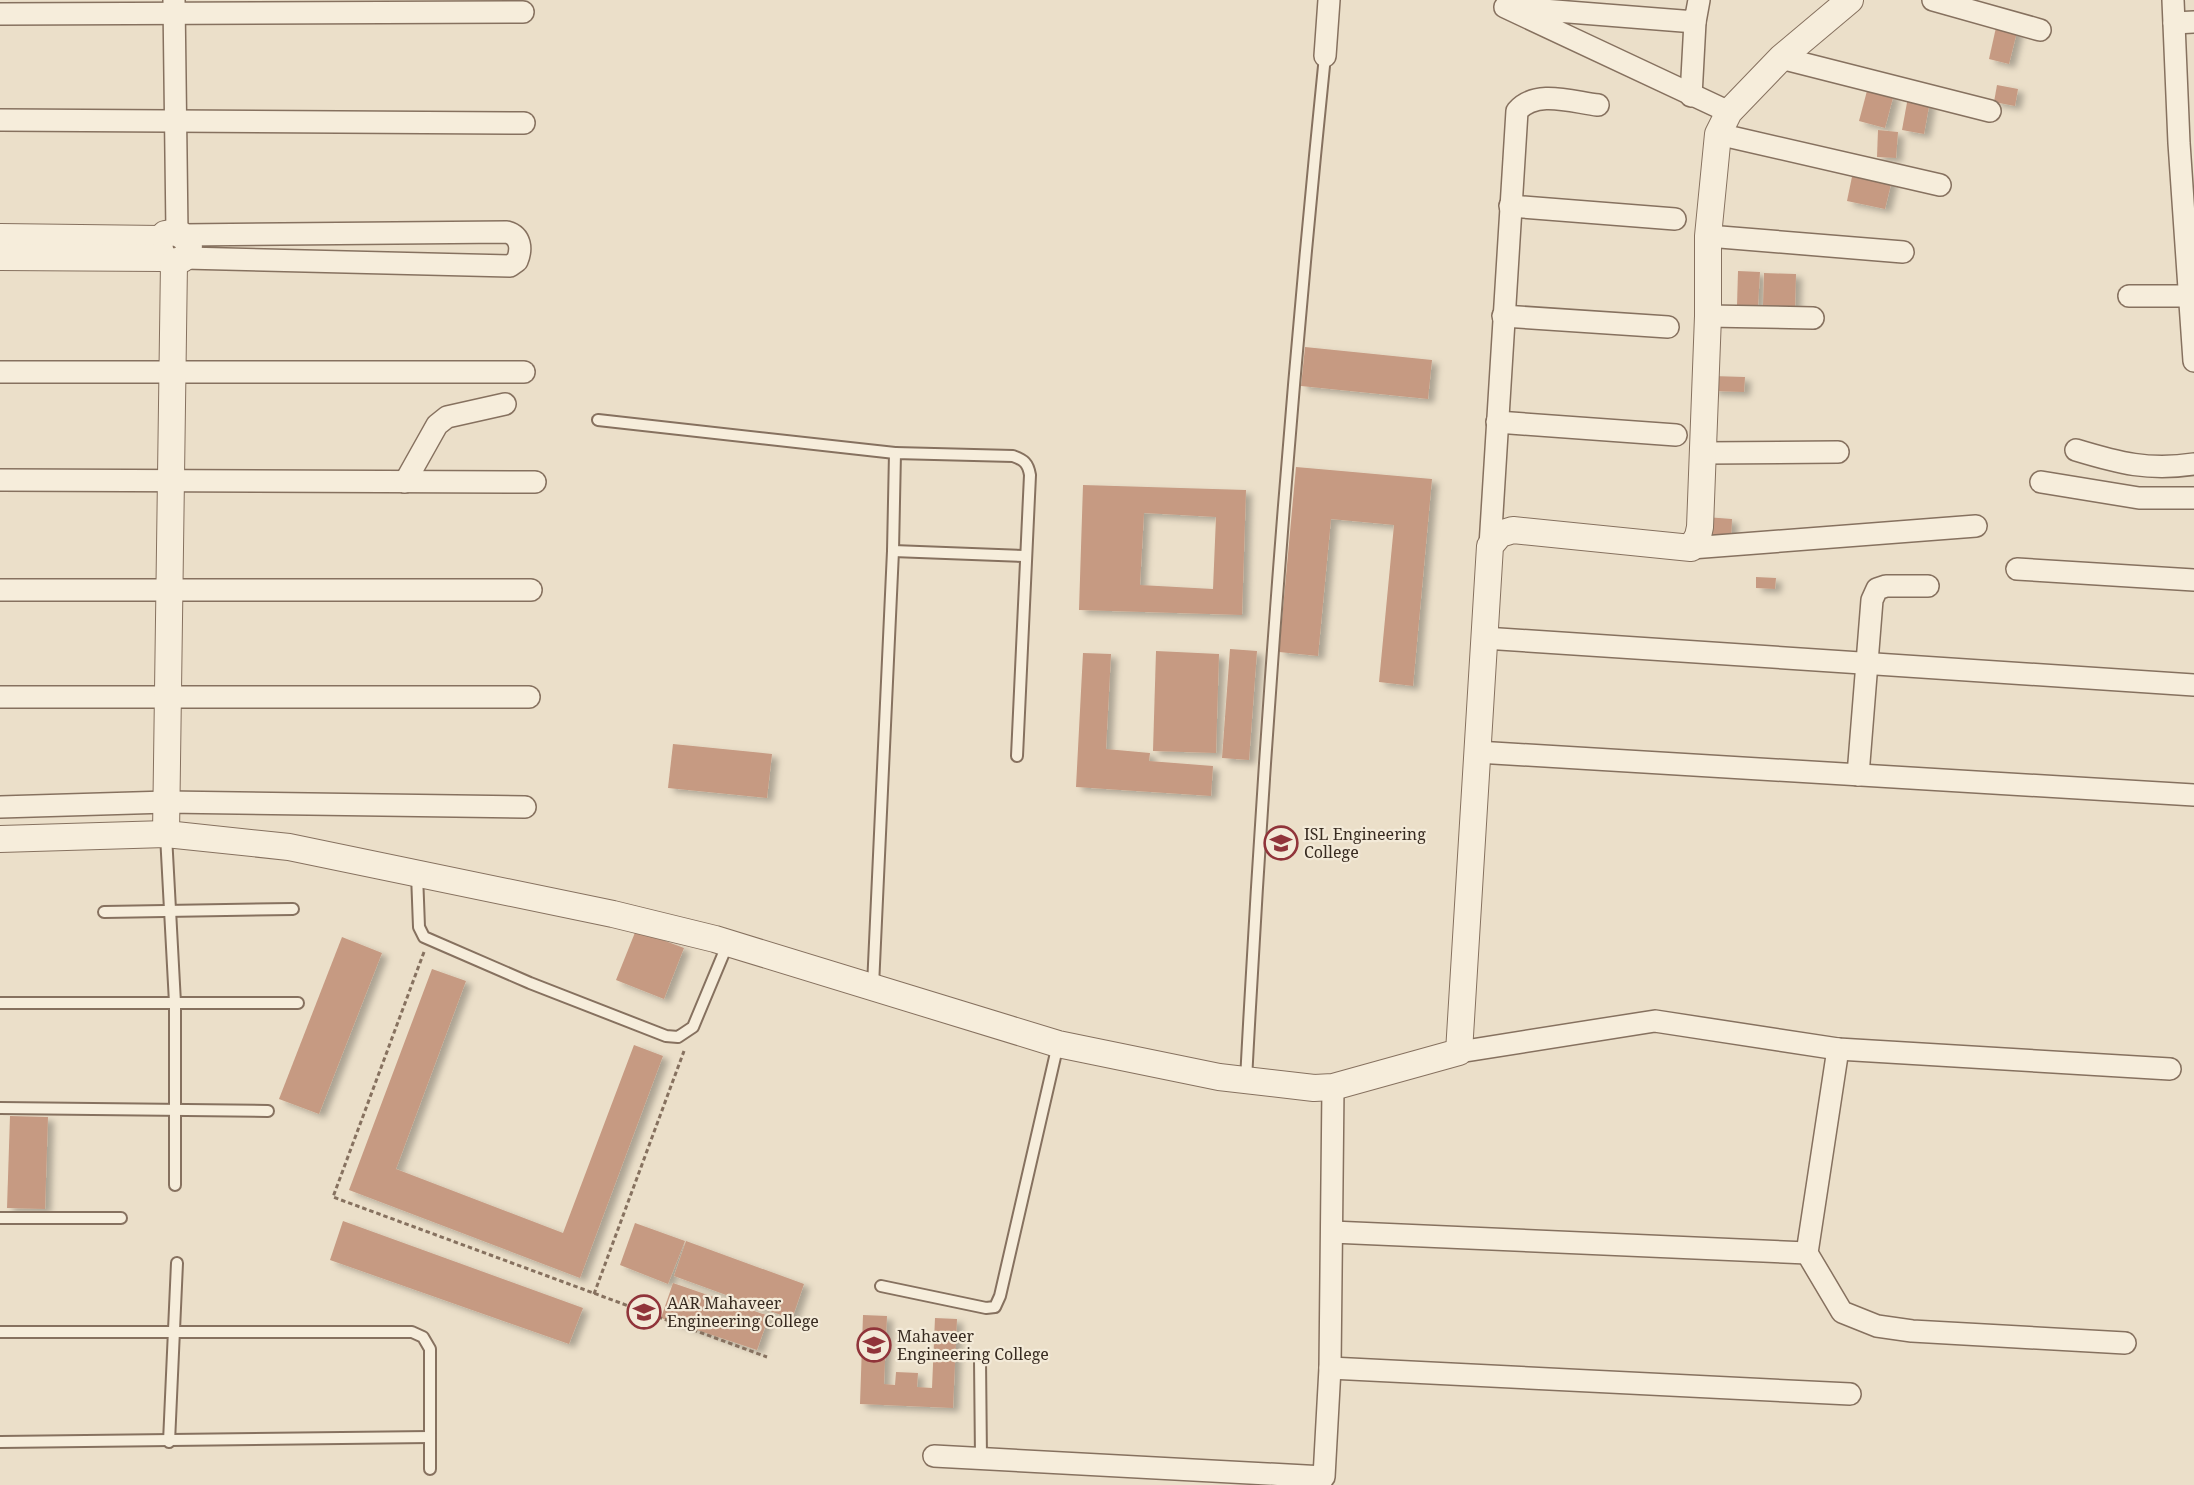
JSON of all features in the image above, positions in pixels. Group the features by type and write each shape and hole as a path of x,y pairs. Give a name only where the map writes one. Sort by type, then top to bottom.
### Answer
{"street":[{"path":"1325,57 1329,0"},
{"path":"1691,96 1695,22 1699,0"},
{"path":"1933,0 2040,30"},
{"path":"2173,0 2184,22 2194,361"},
{"path":"1691,548 1700,527 1708,316 1708,236 1723,123 1780,58 1843,1"},
{"path":"0,14 174,6 523,12"},
{"path":"165,834 176,121 174,6"},
{"path":"1695,22 1505,7 1691,96 1723,123 1940,185"},
{"path":"1780,58 1990,111"},
{"path":"1459,1052 1515,124 1517,111 1525,101 1542,98 1598,105"},
{"path":"0,120 524,123"},
{"path":"1510,206 1675,219"},
{"path":"0,237 174,247 510,266 517,261 520,244 515,236 507,232 174,247 0,257"},
{"path":"1708,236 1903,252"},
{"path":"2129,296 2191,304"},
{"path":"1503,316 1668,327"},
{"path":"1708,316 1813,318"},
{"path":"0,372 172,374 524,372"},
{"path":"405,482 437,425 447,417 505,404"},
{"path":"1497,422 1676,435"},
{"path":"2076,450 2128,466 2155,468 2194,464"},
{"path":"1703,453 1838,452"},
{"path":"0,480 535,482"},
{"path":"2041,482 2139,498 2194,498"},
{"path":"1490,546 1500,534 1513,530 1691,548 1976,526"},
{"path":"2017,569 2194,580"},
{"path":"1858,775 1872,600 1877,589 1886,586 1928,586"},
{"path":"0,590 531,590"},
{"path":"1484,638 2194,685"},
{"path":"0,697 529,698"},
{"path":"1477,752 2194,795"},
{"path":"0,807 167,802 525,807"},
{"path":"0,839 165,834 289,847 614,914 728,942 1058,1044 1246,1080 1314,1088 1333,1087 1459,1052 1655,1021 1838,1049 2170,1069"},
{"path":"1838,1049 1807,1253 1842,1311 1877,1326 1912,1331 2125,1343"},
{"path":"934,1456 1324,1481 1330,1368 1333,1087"},
{"path":"1332,1232 1807,1253"},
{"path":"1330,1368 1850,1394"}],"lane":[{"path":"1246,1080 1265,748 1289,429 1325,57"},
{"path":"598,420 895,453 1013,456 1022,459 1029,465 1030,474 1024,556 1017,756"},
{"path":"873,986 893,551 895,453"},
{"path":"893,551 1024,556"},
{"path":"165,834 175,1003 173,1110 175,1185"},
{"path":"417,874 419,927 422,935 530,983 666,1036 678,1037 687,1033 695,1022 728,942"},
{"path":"104,912 170,909 293,909"},
{"path":"0,1003 298,1003"},
{"path":"881,1286 986,1308 995,1307 1000,1296 1058,1044"},
{"path":"0,1108 268,1111"},
{"path":"0,1218 121,1218"},
{"path":"169,1442 177,1263"},
{"path":"0,1332 412,1332 423,1337 430,1349 430,1469"},
{"path":"980,1360 981,1458"},
{"path":"0,1442 169,1442 430,1437"}],"path":[{"path":"429,939 333,1197 767,1357"},
{"path":"594,1294 695,1022"}],"building":[{"path":"1997,23 2018,28 2009,64 1989,59"},
{"path":"1997,85 2018,89 2015,106 1994,102"},
{"path":"1868,87 1894,94 1885,128 1859,121"},
{"path":"1908,97 1930,101 1924,134 1902,130"},
{"path":"1878,130 1898,132 1896,158 1877,157"},
{"path":"1854,167 1893,176 1885,209 1847,201"},
{"path":"1738,271 1760,272 1758,306 1737,306"},
{"path":"1764,273 1796,274 1795,307 1763,306"},
{"path":"1305,347 1432,360 1428,399 1301,386"},
{"path":"1712,376 1745,377 1744,392 1712,391"},
{"path":"1296,467 1432,479 1413,686 1379,682 1394,525 1331,519 1318,656 1279,652"},
{"path":"1083,485 1246,490 1242,615 1079,610","holes":["1144,513 1216,517 1213,589 1140,585"]},
{"path":"1706,517 1732,519 1731,542 1705,541"},
{"path":"1756,577 1776,578 1775,589 1756,588"},
{"path":"1230,649 1257,651 1249,760 1222,758"},
{"path":"1156,651 1219,654 1216,753 1153,751"},
{"path":"1083,653 1111,654 1106,749 1150,753 1149,761 1213,766 1211,796 1076,787"},
{"path":"673,744 772,754 767,798 668,788"},
{"path":"636,930 684,948 664,999 616,980"},
{"path":"342,937 382,953 319,1114 279,1099"},
{"path":"432,969 466,981 396,1169 563,1233 634,1045 663,1056 580,1278 349,1190"},
{"path":"10,1116 48,1117 45,1209 7,1208"},
{"path":"343,1221 583,1308 569,1344 330,1260"},
{"path":"635,1223 685,1241 668,1284 620,1265"},
{"path":"686,1241 804,1284 792,1319 674,1276"},
{"path":"673,1283 769,1316 757,1350 661,1318"},
{"name":"Mahaveer Engineering College","path":"863,1315 887,1316 884,1384 895,1385 896,1372 918,1373 917,1387 932,1388 935,1318 957,1319 953,1408 860,1404"}],"place":[{"name":"ISL Engineering College","path":"1281,843"},
{"name":"AAR Mahaveer Engineering College","path":"644,1312"},
{"name":"Mahaveer Engineering College","path":"874,1345"}]}
